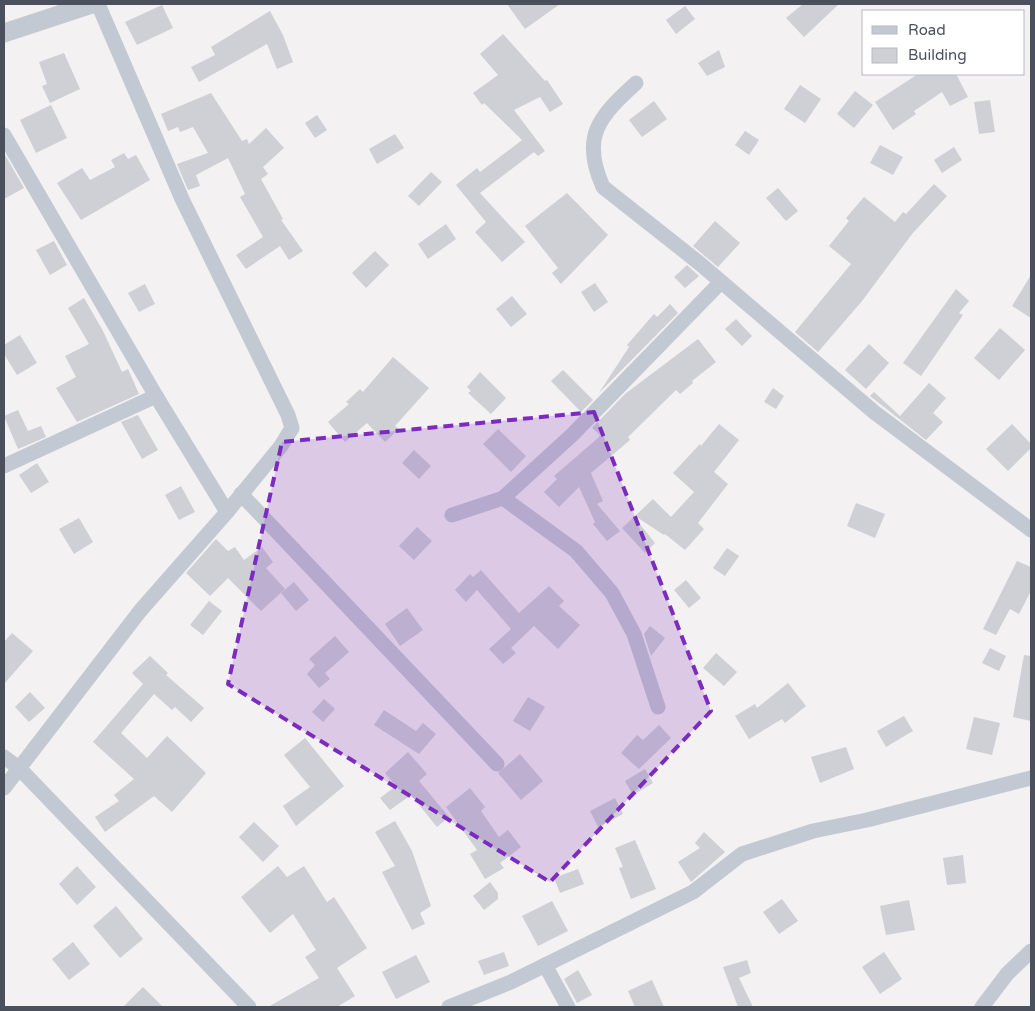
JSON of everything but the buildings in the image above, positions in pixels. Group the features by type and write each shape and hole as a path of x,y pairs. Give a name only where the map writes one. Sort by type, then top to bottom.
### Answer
{"street":[{"path":"4,33 92,4"},
{"path":"4,788 140,611 227,512 289,435 291,422 182,199 98,4"},
{"path":"636,83 606,111 595,131 594,149 597,173 604,187 698,262 720,283 874,412 1031,530"},
{"path":"4,135 156,396 227,512"},
{"path":"452,515 503,498 572,435 720,283"},
{"path":"4,466 156,396"},
{"path":"241,494 497,764"},
{"path":"503,498 576,551 612,593 634,634 658,707"},
{"path":"4,757 19,768 249,1007"},
{"path":"449,1007 545,965 693,892 742,854 812,831 867,820 1031,778"},
{"path":"982,1007 1007,974 1031,951"},
{"path":"545,965 568,1007"}],"highlighted area":[{"path":"594,412 711,711 550,882 228,684 282,442"}]}
